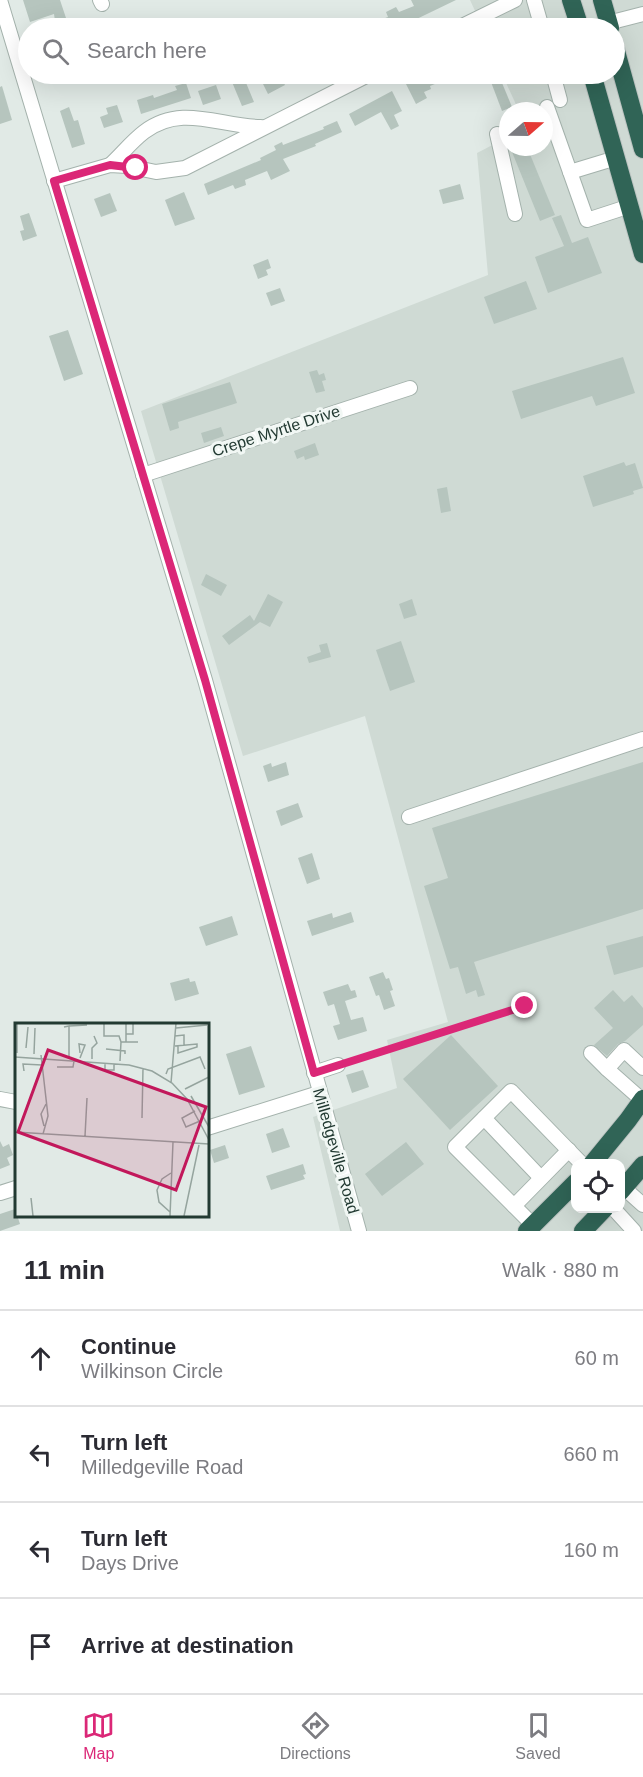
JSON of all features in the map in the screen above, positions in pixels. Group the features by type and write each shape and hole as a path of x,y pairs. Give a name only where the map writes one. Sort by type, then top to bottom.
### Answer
{"highway":[{"path":"571,0 577,18"},
{"path":"602,0 607,18"},
{"path":"625,82 643,149"},
{"path":"595,84 643,254"},
{"path":"596,1159 642,1100"},
{"path":"625,1186 643,1165"},
{"path":"530,1228 571,1187"},
{"path":"583,1231 601,1213"}],"street":[{"name":"Milledgeville Road","path":"0,0 18,60"},
{"path":"478,18 515,0"},
{"path":"534,0 539,18"},
{"path":"625,20 643,14"},
{"name":"Milledgeville Road","path":"25,84 208,691 359,1231"},
{"path":"54,181 110,165 156,172 185,168 350,84"},
{"path":"556,84 560,100"},
{"path":"110,165 133,141 152,126 183,116 248,127 264,127"},
{"path":"553,124 587,220 630,206"},
{"path":"497,134 515,214"},
{"path":"570,172 616,158"},
{"name":"Crepe Myrtle Drive","path":"143,475 410,388"},
{"path":"409,817 643,739"},
{"path":"607,1069 624,1050 640,1066 621,1083"},
{"path":"591,1053 642,1100"},
{"path":"314,1073 338,1065"},
{"path":"530,1228 514,1206 455,1147 511,1091 577,1159"},
{"path":"208,1128 320,1093"},
{"path":"0,1099 15,1102"},
{"path":"484,1118 541,1179"},
{"path":"514,1206 569,1150"},
{"path":"0,1193 15,1188"},
{"path":"625,1192 643,1205"},
{"path":"617,1213 633,1231"}],"path":[{"path":"338,1065 525,1006"}],"shaded area":[{"path":"470,0 643,0 643,1231 340,1231 313,1117 397,1088 387,1040 448,1022 365,716 243,756 141,411 488,275 477,153 499,142 499,156 553,156 553,102 515,102 507,84 625,84 625,18 478,18"}],"building":[{"path":"23,0 60,0 66,18 55,18 54,14 42,18 29,18"},
{"path":"411,0 456,0 419,18 385,18 388,17 386,12 396,7 399,12 414,6"},
{"path":"186,84 191,98 141,114 137,100 153,95 154,98 177,90 175,86"},
{"path":"233,84 246,84 254,102 242,106"},
{"path":"263,84 284,84 285,85 268,94"},
{"path":"406,84 435,84 424,92 427,98 416,104"},
{"path":"492,84 502,84 510,102 499,103"},
{"path":"216,85 221,99 203,105 198,91"},
{"path":"2,86 12,120 0,124 0,87"},
{"path":"392,91 402,111 394,115 399,126 391,130 381,112 355,126 349,114"},
{"path":"117,105 123,122 104,128 100,117 108,114 106,108"},
{"path":"69,107 74,121 78,120 85,144 72,148 60,111"},
{"path":"337,121 342,132 315,144 316,146 283,159 290,171 271,180 267,171 245,180 246,185 235,189 233,185 208,195 204,184 261,160 260,158 276,150 274,146 282,142 283,145 324,129 323,127"},
{"path":"514,156 531,156 555,215 540,221"},
{"path":"460,184 464,199 443,204 439,190"},
{"path":"184,192 195,219 175,226 165,200"},
{"path":"110,193 117,211 101,217 94,199"},
{"path":"29,213 37,236 23,241 20,231 24,230 20,216"},
{"path":"561,215 572,243 588,237 602,273 548,293 535,257 564,246 552,218"},
{"path":"268,259 271,268 266,270 268,275 258,279 253,265"},
{"path":"526,281 537,309 494,324 484,297"},
{"path":"280,288 285,301 271,306 266,293"},
{"path":"68,330 83,374 64,381 49,336"},
{"path":"623,357 635,393 596,406 592,396 521,419 512,391"},
{"path":"317,370 319,375 324,373 326,380 322,381 325,391 316,393 309,372"},
{"path":"230,382 237,403 178,422 179,428 170,431 162,404"},
{"path":"221,427 224,436 204,443 201,433"},
{"path":"315,443 319,455 305,460 304,456 297,459 294,451"},
{"path":"624,462 626,466 635,463 643,488 633,491 634,494 593,507 583,476"},
{"path":"447,487 451,511 441,513 437,489"},
{"path":"206,574 227,585 221,596 201,585"},
{"path":"268,594 283,602 270,627 260,622 229,645 222,636 250,615 254,621"},
{"path":"412,599 417,615 404,619 399,604"},
{"path":"401,641 415,682 390,691 376,650"},
{"path":"327,643 331,657 309,663 307,657 321,652 319,645"},
{"path":"286,762 289,775 268,782 263,766 271,763 272,767"},
{"path":"643,762 643,909 474,962 485,995 478,997 476,990 466,994 458,967 450,969 424,886 448,878 432,828"},
{"path":"298,803 303,817 281,826 276,811"},
{"path":"312,853 320,879 307,884 298,858"},
{"path":"351,912 354,922 312,936 307,921 332,913 333,918"},
{"path":"232,916 238,935 206,946 199,927"},
{"path":"643,936 643,967 614,975 606,946"},
{"path":"383,972 386,979 389,978 395,1006 384,1010 369,977"},
{"path":"189,978 190,982 195,981 199,994 175,1001 170,983"},
{"path":"348,984 351,991 355,990 357,997 345,1001 351,1020 363,1017 367,1031 338,1040 333,1026 340,1024 334,1004 328,1006 323,992"},
{"path":"613,990 624,1002 632,995 643,1008 643,1025 625,1041 618,1044 607,1056 594,1045 613,1028 594,1008"},
{"path":"451,1035 498,1086 450,1130 403,1079"},
{"path":"251,1046 265,1087 239,1095 226,1054"},
{"path":"363,1070 369,1087 352,1093 346,1075"},
{"path":"283,1128 290,1147 272,1153 266,1134"},
{"path":"0,1141 3,1147 9,1144 13,1155 7,1158 10,1165 0,1169"},
{"path":"406,1142 424,1164 382,1196 365,1174"},
{"path":"225,1145 229,1158 214,1163 210,1150"},
{"path":"303,1164 305,1179 271,1190 266,1176"},
{"path":"15,1209 15,1216 17,1216 20,1224 0,1231 0,1214"}],"route":[{"path":"136,168 110,165 54,181 205,680 314,1073 525,1006"}]}
